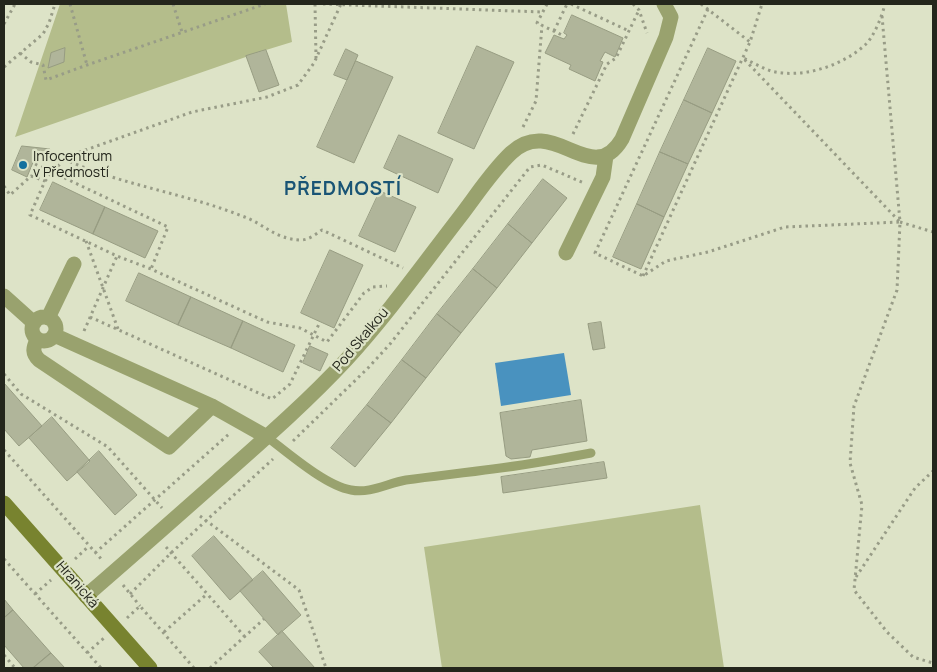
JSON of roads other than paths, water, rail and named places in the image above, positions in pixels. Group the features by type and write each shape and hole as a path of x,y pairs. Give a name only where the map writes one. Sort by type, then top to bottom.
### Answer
{"main road":[{"name":"Hranická","path":"4,503 150,668"}],"street":[{"path":"566,253 603,176 606,156 617,148 622,139 666,37 671,17 664,4"},
{"name":"Pod Skalkou","path":"86,596 267,438 316,391 353,352 512,152 525,144 540,142 554,143 589,157 600,158 606,156"},
{"path":"48,318 74,264"},
{"path":"4,296 34,322"},
{"path":"38,318 48,318 55,325 54,335 47,341 38,340 32,332 34,322 38,318"},
{"path":"54,335 212,406 267,438"},
{"path":"38,340 34,350 39,360 169,447 212,406"}],"lane":[{"path":"267,438 333,483 344,488 361,491 405,481 495,469 591,453"}],"water":[{"path":"564,353 571,395 501,406 495,363"}],"place":[{"name":"Infocentrum v Předmostí","path":"23,165"}],"district":[{"name":"PŘEDMOSTÍ","path":"343,190"}]}
